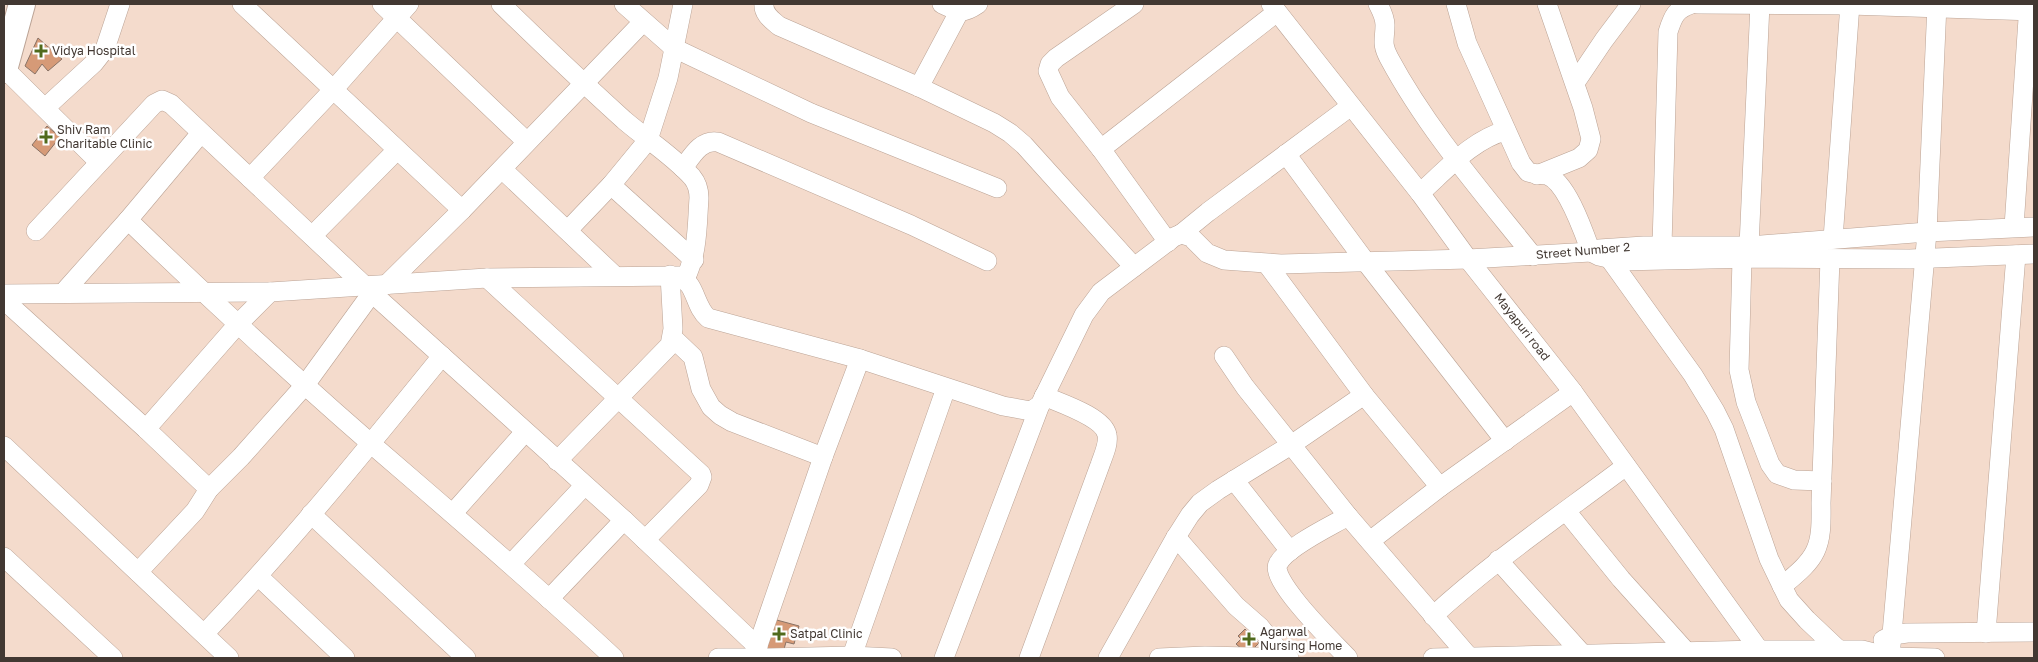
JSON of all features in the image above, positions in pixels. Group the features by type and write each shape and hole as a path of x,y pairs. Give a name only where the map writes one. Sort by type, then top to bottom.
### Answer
{"street":[{"path":"22,4 4,69 99,162"},
{"path":"45,108 94,63 105,49 120,4"},
{"path":"242,4 462,210"},
{"path":"382,4 527,142"},
{"path":"250,178 334,90 409,4"},
{"path":"501,4 584,84 683,168 693,179 699,190 694,260 677,277 673,338 670,345 663,355 557,461"},
{"path":"624,4 674,48 811,113 997,188"},
{"path":"568,230 612,185 648,140 668,78 683,4"},
{"path":"764,4 764,9 769,18 779,26 919,88 1010,133 1141,262"},
{"path":"942,4 959,12 967,12 978,4"},
{"path":"1378,4 1385,18 1382,41 1384,49 1398,74 1457,160 1532,256"},
{"path":"1456,4 1467,43 1521,163 1528,172 1546,175 1555,180 1567,196 1580,222 1590,252 1599,256 1622,261 1745,252 1830,259 1925,259 2025,254 1986,632"},
{"path":"1537,175 1579,158 1588,150 1591,132 1547,4"},
{"path":"1662,246 1668,32 1674,15 1681,7 1692,4"},
{"path":"1698,4 1850,4 2031,8 2014,227"},
{"path":"1760,4 1739,370 1746,402 1770,464 1777,474 1794,480 1822,481"},
{"path":"1833,239 1850,4"},
{"path":"1124,6 1056,58 1050,64 1048,71 1060,98 1174,238"},
{"path":"1890,657 1927,232 1936,6"},
{"path":"1101,149 1274,8"},
{"name":"Mayapuri road","path":"1274,8 1420,193 1468,259 1573,392 1761,654"},
{"path":"1575,84 1623,8"},
{"path":"919,88 959,12"},
{"path":"138,572 195,511 208,489 241,457 304,385 375,288 462,210 643,22"},
{"path":"36,231 158,101 162,100 171,104 312,236 375,288 442,356 584,486 624,520 762,655"},
{"path":"944,658 1042,400 1084,315 1101,292 1351,106"},
{"path":"1420,193 1485,138 1506,130"},
{"path":"63,293 128,220 201,133"},
{"path":"683,168 704,144 710,141 718,142 911,225 987,261"},
{"path":"312,236 398,150"},
{"path":"1286,154 1365,261 1505,441"},
{"path":"502,170 615,276"},
{"path":"612,185 694,260"},
{"path":"128,220 304,385 511,564 614,658"},
{"name":"Street Number 2","path":"1174,238 1191,237 1208,253 1224,260 1266,264 1468,259 1662,246 1745,252 1833,239 2034,227"},
{"path":"1609,258 1693,375 1716,411 1769,559 1789,600 1807,620 1850,653"},
{"path":"1782,586 1805,568 1818,547 1821,532 1830,259"},
{"path":"1266,264 1364,395 1440,487"},
{"path":"4,294 202,291 270,292 375,288 487,278 677,277 692,288 702,312 708,318 860,359 946,388 1024,411 1036,409 1042,400"},
{"path":"487,278 699,470 702,477 699,484 645,540"},
{"path":"146,429 238,324 270,292"},
{"path":"4,300 146,429 208,489"},
{"path":"673,338 693,357 705,398 720,415 732,422 823,457"},
{"path":"204,634 259,577 372,443 442,356"},
{"path":"1224,356 1246,387 1348,516 1469,658"},
{"path":"762,655 823,457 860,359"},
{"path":"852,656 946,388"},
{"path":"1370,541 1440,487 1573,392"},
{"path":"1108,658 1176,537 1200,503 1291,445 1364,395"},
{"path":"1029,658 1100,465 1108,436 1105,429 1092,417 1042,400"},
{"path":"453,513 525,432"},
{"path":"4,446 229,658"},
{"path":"1433,616 1498,560 1626,466"},
{"path":"1234,480 1290,551"},
{"path":"511,564 584,486"},
{"path":"1566,511 1621,579 1690,655"},
{"path":"311,514 466,658"},
{"path":"1348,516 1290,551 1277,566 1276,571 1295,600 1348,658"},
{"path":"549,599 624,520"},
{"path":"1176,537 1236,606 1260,627 1285,658"},
{"path":"4,557 114,658"},
{"path":"1498,560 1584,656"},
{"path":"259,577 345,658"},
{"path":"1850,653 1893,635 1907,633 2034,632"},
{"path":"1433,658 1850,653 1890,657 1935,658"},
{"path":"718,658 762,655 892,658"},
{"path":"1159,658 1289,658"}],"building":[{"path":"38,38 62,59 48,71 42,64 35,74 25,66"},
{"path":"47,126 60,137 45,156 32,145"},
{"path":"773,619 799,626 794,644 786,642 783,653 765,648"},
{"path":"1245,629 1259,643 1253,649 1249,644 1243,650 1236,644 1241,639 1238,636"}],"place":[{"name":"Vidya Hospital","path":"41,51"},
{"name":"Shiv Ram Charitable Clinic","path":"46,137"},
{"name":"Satpal Clinic","path":"779,634"},
{"name":"Agarwal Nursing Home","path":"1249,639"}]}
